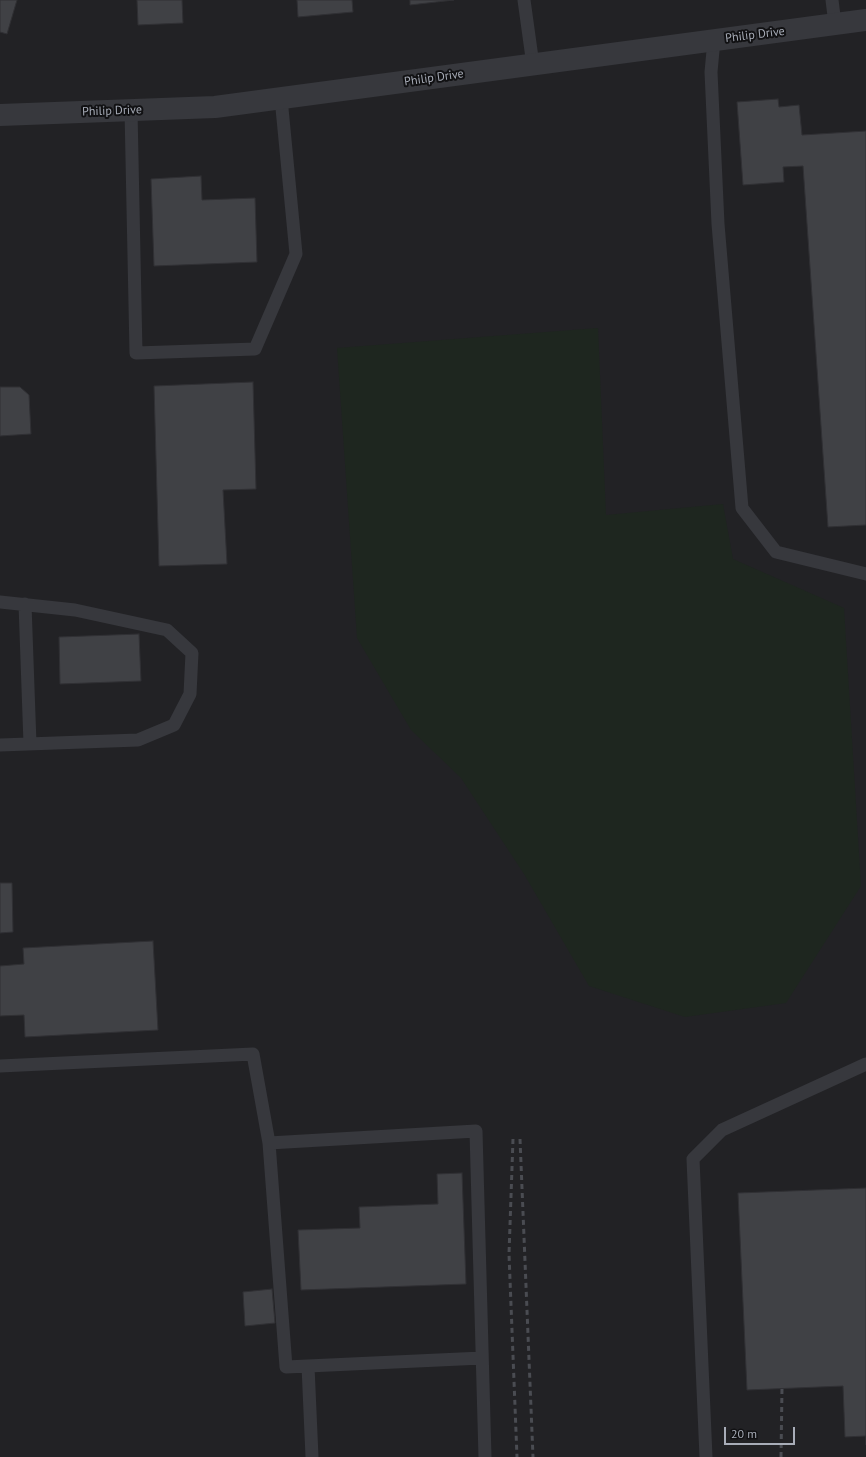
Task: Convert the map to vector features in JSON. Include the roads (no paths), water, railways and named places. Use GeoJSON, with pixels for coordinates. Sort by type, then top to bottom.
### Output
{"type":"FeatureCollection","features":[{"type":"Feature","properties":{"kind":"street","name":"Philip Drive"},"geometry":{"type":"LineString","coordinates":[[0,115],[214,107],[866,20]]}},
{"type":"Feature","properties":{"kind":"lane"},"geometry":{"type":"LineString","coordinates":[[524,0],[533,65]]}},
{"type":"Feature","properties":{"kind":"lane"},"geometry":{"type":"LineString","coordinates":[[832,0],[835,24]]}},
{"type":"Feature","properties":{"kind":"lane"},"geometry":{"type":"LineString","coordinates":[[714,40],[711,72],[718,224],[742,508],[776,552],[866,574]]}},
{"type":"Feature","properties":{"kind":"lane"},"geometry":{"type":"LineString","coordinates":[[131,110],[136,353],[254,350],[296,254],[281,98]]}},
{"type":"Feature","properties":{"kind":"lane"},"geometry":{"type":"LineString","coordinates":[[0,602],[75,610],[167,630],[192,653],[190,694],[174,725],[138,740],[0,745]]}},
{"type":"Feature","properties":{"kind":"lane"},"geometry":{"type":"LineString","coordinates":[[25,604],[30,744]]}},
{"type":"Feature","properties":{"kind":"lane"},"geometry":{"type":"LineString","coordinates":[[0,1066],[253,1054],[269,1143],[286,1367],[482,1358]]}},
{"type":"Feature","properties":{"kind":"lane"},"geometry":{"type":"LineString","coordinates":[[706,1457],[694,1159],[722,1130],[866,1064]]}},
{"type":"Feature","properties":{"kind":"lane"},"geometry":{"type":"LineString","coordinates":[[269,1143],[476,1131],[485,1457]]}},
{"type":"Feature","properties":{"kind":"lane"},"geometry":{"type":"LineString","coordinates":[[308,1366],[312,1457]]}},
{"type":"Feature","properties":{"kind":"railway"},"geometry":{"type":"LineString","coordinates":[[513,1139],[509,1254],[517,1457]]}},
{"type":"Feature","properties":{"kind":"railway"},"geometry":{"type":"LineString","coordinates":[[520,1139],[533,1457]]}},
{"type":"Feature","properties":{"kind":"railway"},"geometry":{"type":"LineString","coordinates":[[781,1457],[782,1388]]}}]}
